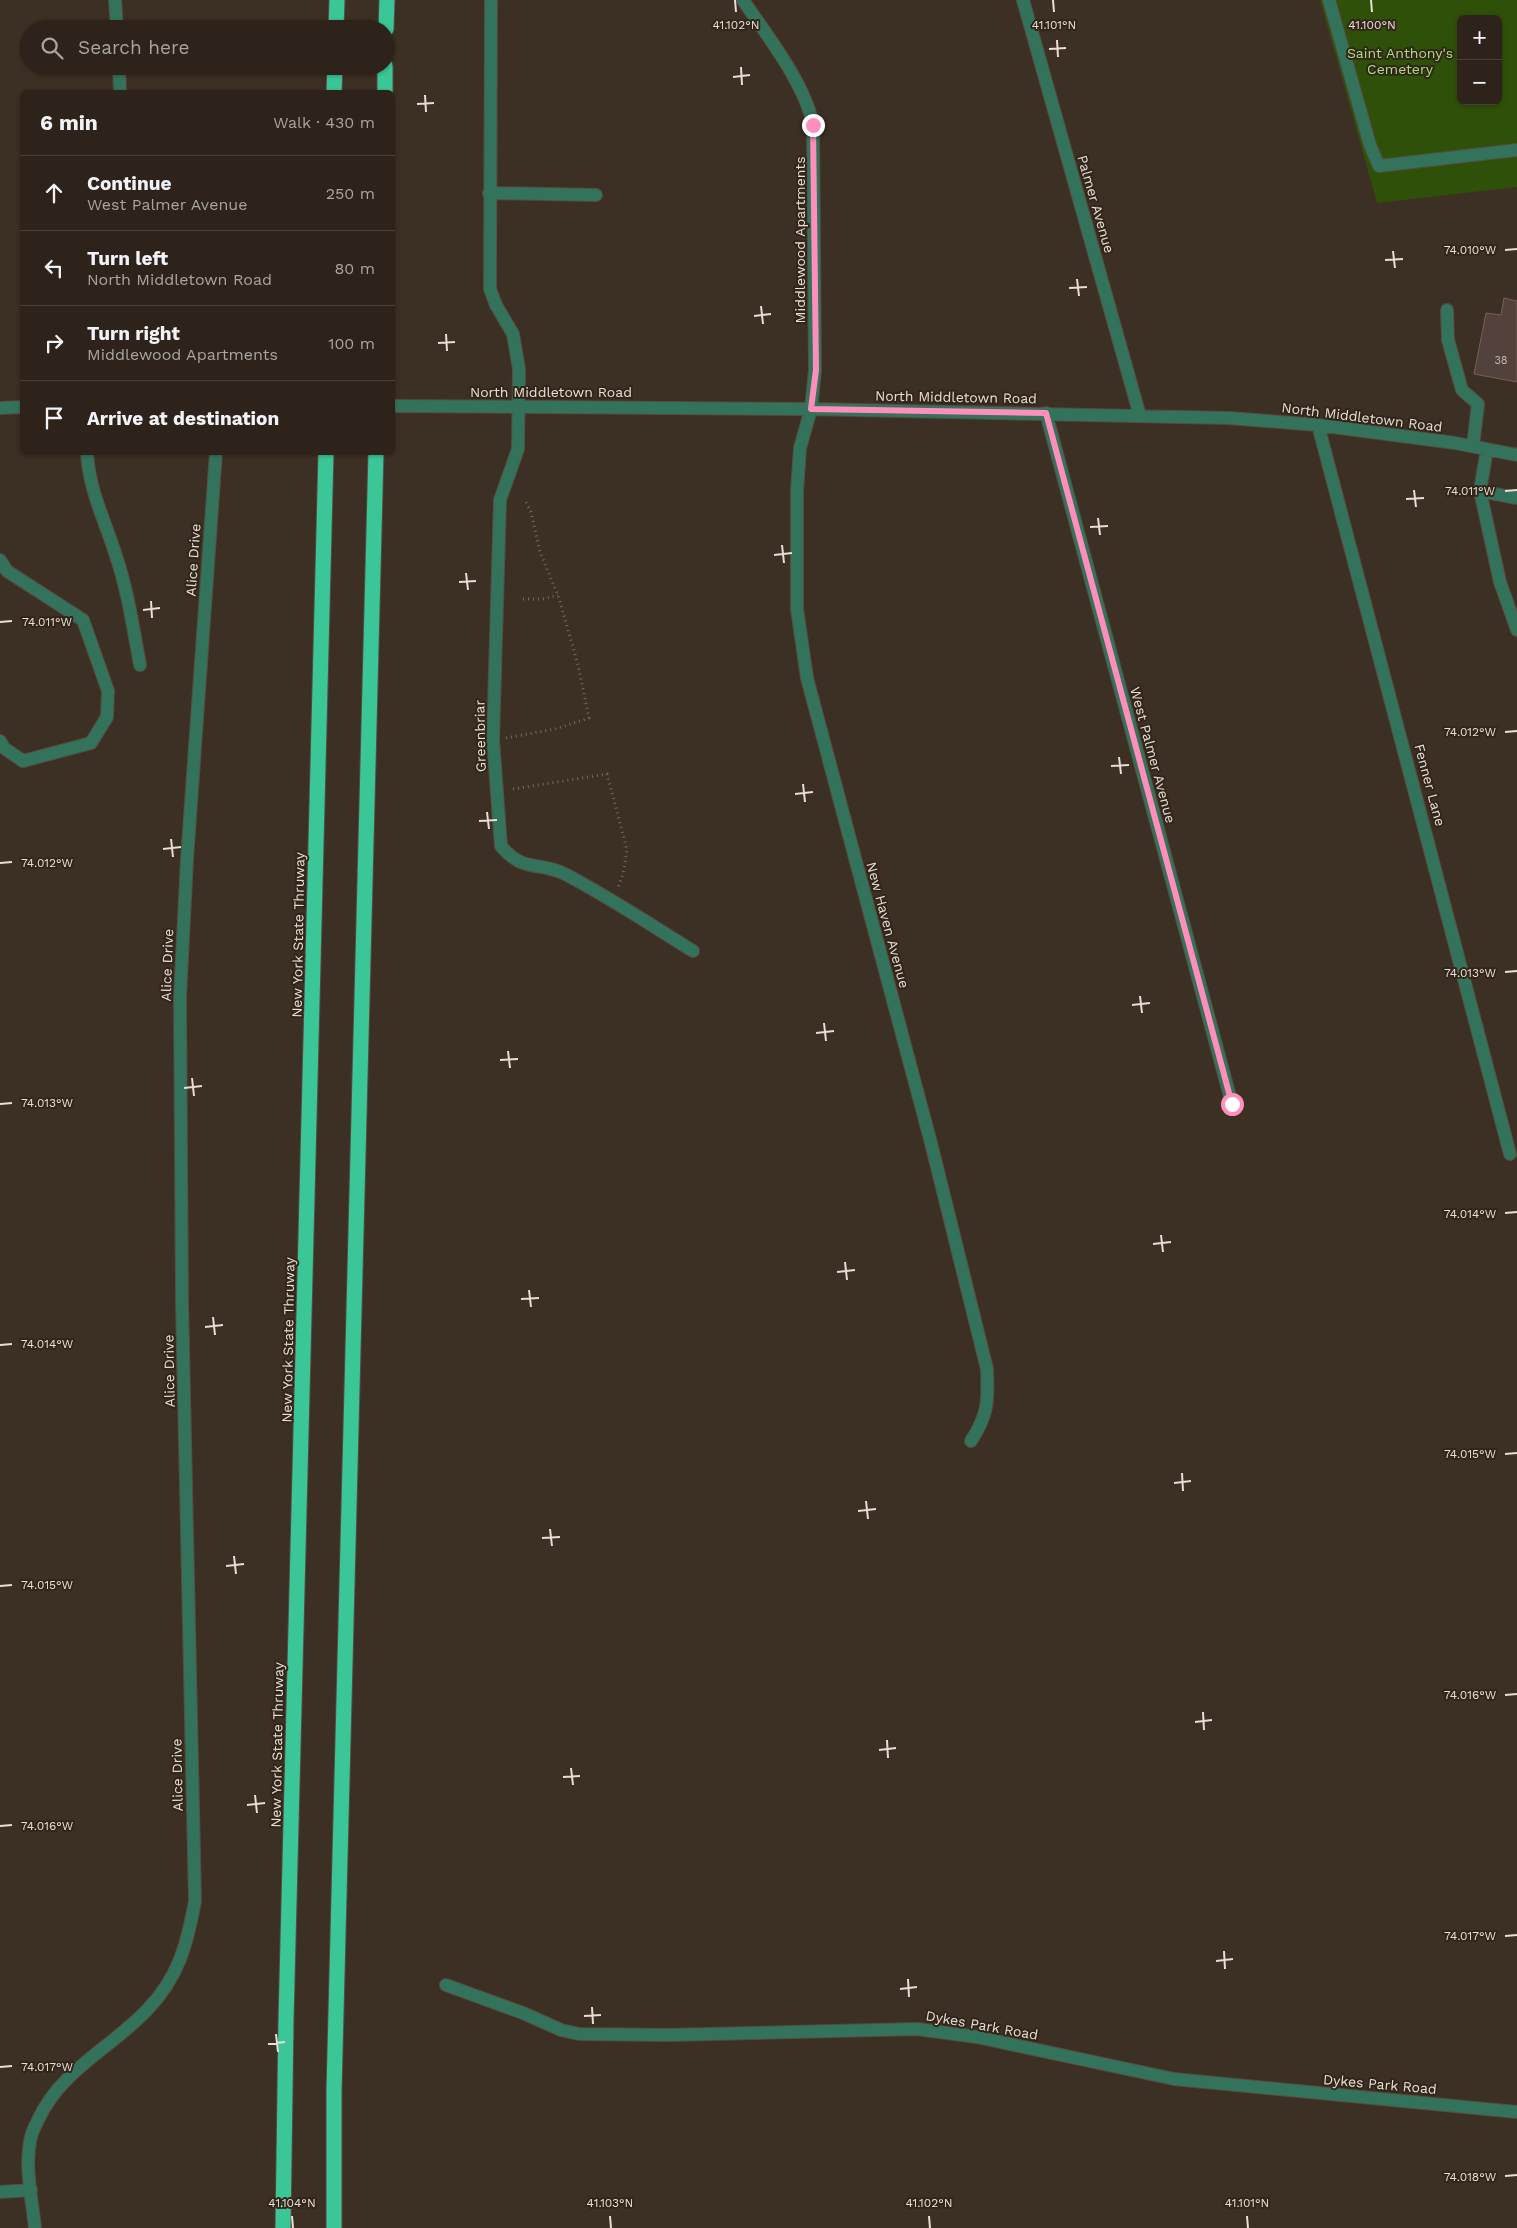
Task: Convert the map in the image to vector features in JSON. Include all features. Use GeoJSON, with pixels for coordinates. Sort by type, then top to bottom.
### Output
{"type":"FeatureCollection","features":[{"type":"Feature","properties":{"kind":"highway"},"geometry":{"type":"LineString","coordinates":[[336,20],[337,0]]}},
{"type":"Feature","properties":{"kind":"highway"},"geometry":{"type":"LineString","coordinates":[[386,20],[387,0]]}},
{"type":"Feature","properties":{"kind":"highway"},"geometry":{"type":"LineString","coordinates":[[334,90],[335,75]]}},
{"type":"Feature","properties":{"kind":"highway"},"geometry":{"type":"LineString","coordinates":[[384,90],[385,75]]}},
{"type":"Feature","properties":{"kind":"highway","name":"New York State Thruway"},"geometry":{"type":"LineString","coordinates":[[284,2228],[286,2050],[326,460]]}},
{"type":"Feature","properties":{"kind":"highway"},"geometry":{"type":"LineString","coordinates":[[334,2228],[334,2091],[376,460]]}},
{"type":"Feature","properties":{"kind":"street"},"geometry":{"type":"LineString","coordinates":[[115,0],[116,20]]}},
{"type":"Feature","properties":{"kind":"street"},"geometry":{"type":"LineString","coordinates":[[491,0],[490,289],[496,305],[513,334],[517,350],[518,406]]}},
{"type":"Feature","properties":{"kind":"street","name":"Middlewood Apartments"},"geometry":{"type":"LineString","coordinates":[[743,0],[799,86],[811,111],[813,125],[816,370],[811,409]]}},
{"type":"Feature","properties":{"kind":"street","name":"Palmer Avenue"},"geometry":{"type":"LineString","coordinates":[[1023,0],[1140,416]]}},
{"type":"Feature","properties":{"kind":"street"},"geometry":{"type":"LineString","coordinates":[[1329,0],[1370,145],[1379,166],[1517,150]]}},
{"type":"Feature","properties":{"kind":"street"},"geometry":{"type":"LineString","coordinates":[[119,75],[120,90]]}},
{"type":"Feature","properties":{"kind":"street"},"geometry":{"type":"LineString","coordinates":[[489,193],[596,195]]}},
{"type":"Feature","properties":{"kind":"street"},"geometry":{"type":"LineString","coordinates":[[1447,310],[1448,340],[1462,390],[1478,404],[1473,446]]}},
{"type":"Feature","properties":{"kind":"street","name":"North Middletown Road"},"geometry":{"type":"LineString","coordinates":[[395,406],[811,409],[1229,418],[1318,425],[1473,446],[1517,455]]}},
{"type":"Feature","properties":{"kind":"street","name":"Greenbriar"},"geometry":{"type":"LineString","coordinates":[[518,406],[518,449],[500,500],[494,740],[501,846],[510,857],[523,864],[563,873],[693,951]]}},
{"type":"Feature","properties":{"kind":"street"},"geometry":{"type":"LineString","coordinates":[[0,408],[20,407]]}},
{"type":"Feature","properties":{"kind":"street","name":"New Haven Avenue"},"geometry":{"type":"LineString","coordinates":[[811,409],[800,448],[797,491],[797,609],[807,678],[928,1133],[987,1369],[988,1402],[982,1424],[971,1441]]}},
{"type":"Feature","properties":{"kind":"street","name":"West Palmer Avenue"},"geometry":{"type":"LineString","coordinates":[[1046,413],[1232,1104]]}},
{"type":"Feature","properties":{"kind":"street","name":"Fenner Lane"},"geometry":{"type":"LineString","coordinates":[[1318,425],[1510,1154]]}},
{"type":"Feature","properties":{"kind":"street"},"geometry":{"type":"LineString","coordinates":[[1487,449],[1480,491],[1500,582],[1517,630]]}},
{"type":"Feature","properties":{"kind":"street"},"geometry":{"type":"LineString","coordinates":[[87,455],[96,504],[116,554],[126,591],[140,665]]}},
{"type":"Feature","properties":{"kind":"street","name":"Alice Drive"},"geometry":{"type":"LineString","coordinates":[[35,2228],[29,2163],[30,2136],[44,2106],[74,2070],[147,2010],[171,1979],[187,1945],[195,1901],[182,1302],[180,997],[186,859],[216,455]]}},
{"type":"Feature","properties":{"kind":"street"},"geometry":{"type":"LineString","coordinates":[[1480,491],[1517,498]]}},
{"type":"Feature","properties":{"kind":"street"},"geometry":{"type":"LineString","coordinates":[[0,560],[7,571],[84,620],[108,692],[107,717],[91,743],[23,761],[4,748],[0,741]]}},
{"type":"Feature","properties":{"kind":"street","name":"Dykes Park Road"},"geometry":{"type":"LineString","coordinates":[[446,1985],[523,2013],[561,2030],[579,2034],[917,2029],[977,2037],[1174,2079],[1517,2112]]}},
{"type":"Feature","properties":{"kind":"street"},"geometry":{"type":"LineString","coordinates":[[0,2192],[31,2190]]}},
{"type":"Feature","properties":{"kind":"path"},"geometry":{"type":"LineString","coordinates":[[494,740],[555,729],[589,718],[578,665],[558,595],[540,552],[531,512],[525,500]]}},
{"type":"Feature","properties":{"kind":"path"},"geometry":{"type":"LineString","coordinates":[[524,599],[543,599],[558,595]]}},
{"type":"Feature","properties":{"kind":"path"},"geometry":{"type":"LineString","coordinates":[[497,790],[607,774],[627,850],[623,874],[613,903]]}},
{"type":"Feature","properties":{"kind":"green space","name":"Saint Anthony's Cemetery"},"geometry":{"type":"Polygon","coordinates":[[[1320,0],[1517,0],[1517,187],[1377,203],[1320,0]]]}},
{"type":"Feature","properties":{"kind":"building"},"geometry":{"type":"Polygon","coordinates":[[[1504,298],[1517,301],[1517,382],[1474,374],[1486,313],[1501,315],[1504,298]]]}},
{"type":"Feature","properties":{"kind":"route"},"geometry":{"type":"LineString","coordinates":[[813,125],[815,138],[816,370],[811,409],[1046,413],[1232,1104]]}}]}
